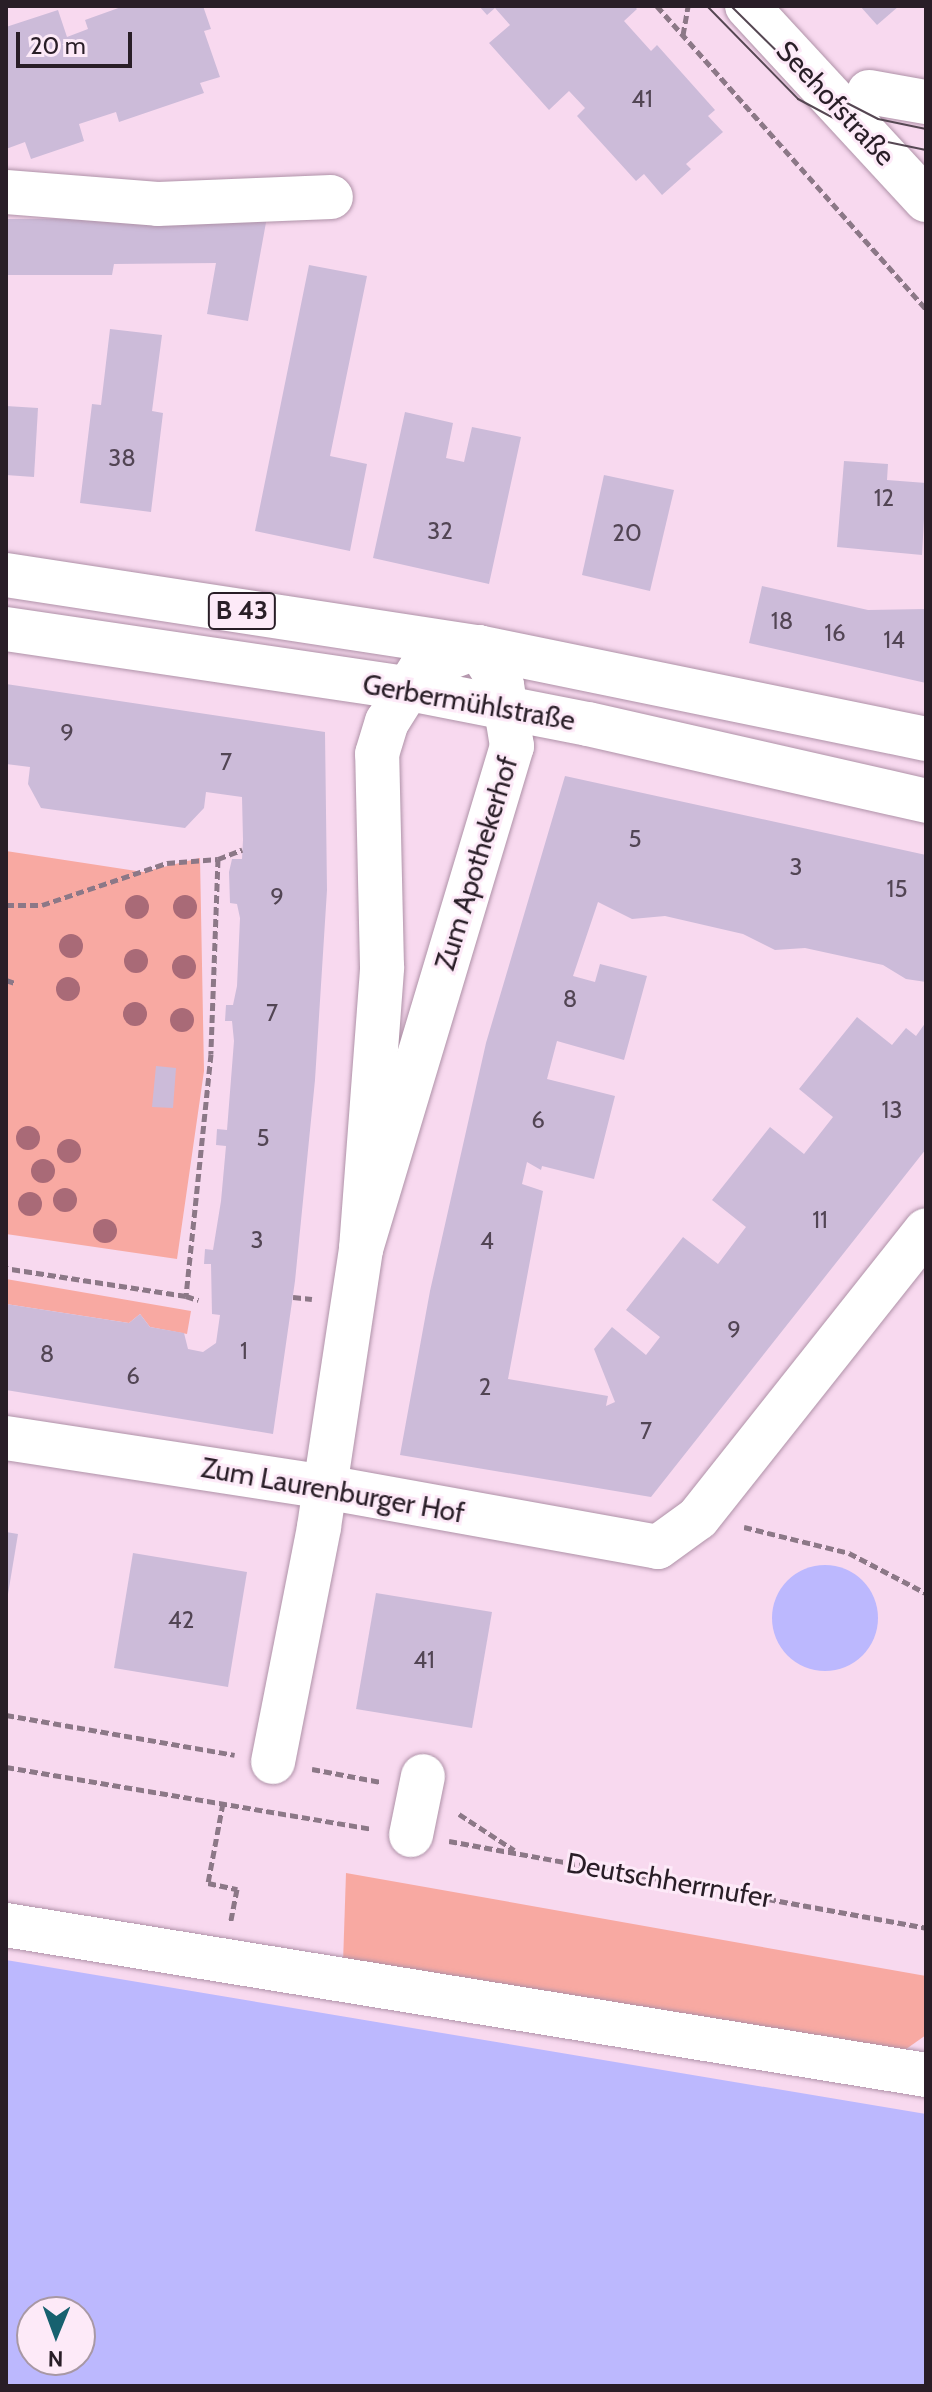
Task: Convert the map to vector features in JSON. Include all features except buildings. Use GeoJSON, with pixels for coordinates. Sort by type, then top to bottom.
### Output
{"type":"FeatureCollection","features":[{"type":"Feature","properties":{"kind":"street","name":"Seehofstraße"},"geometry":{"type":"LineString","coordinates":[[747,6],[926,200]]}},
{"type":"Feature","properties":{"kind":"street"},"geometry":{"type":"LineString","coordinates":[[869,92],[926,102]]}},
{"type":"Feature","properties":{"kind":"street"},"geometry":{"type":"LineString","coordinates":[[6,192],[158,204],[331,197]]}},
{"type":"Feature","properties":{"kind":"street","name":"Gerbermühlstraße"},"geometry":{"type":"LineString","coordinates":[[6,575],[478,647],[926,739]]}},
{"type":"Feature","properties":{"kind":"street","name":"Gerbermühlstraße"},"geometry":{"type":"LineString","coordinates":[[6,629],[404,688],[509,708],[926,801]]}},
{"type":"Feature","properties":{"kind":"street","name":"Zum Apothekerhof"},"geometry":{"type":"LineString","coordinates":[[273,1762],[325,1487],[361,1249],[382,967],[377,754],[404,688],[421,668],[478,647],[493,666],[509,708],[512,746],[361,1249]]}},
{"type":"Feature","properties":{"kind":"street","name":"Zum Laurenburger Hof"},"geometry":{"type":"LineString","coordinates":[[6,1438],[325,1487],[658,1547],[698,1518],[926,1230]]}},
{"type":"Feature","properties":{"kind":"street"},"geometry":{"type":"LineString","coordinates":[[411,1835],[423,1776]]}},
{"type":"Feature","properties":{"kind":"street"},"geometry":{"type":"LineString","coordinates":[[6,1925],[926,2075]]}},
{"type":"Feature","properties":{"kind":"path"},"geometry":{"type":"LineString","coordinates":[[657,6],[926,309]]}},
{"type":"Feature","properties":{"kind":"path"},"geometry":{"type":"LineString","coordinates":[[683,35],[688,6]]}},
{"type":"Feature","properties":{"kind":"path"},"geometry":{"type":"LineString","coordinates":[[6,905],[42,905],[167,863],[218,859],[242,850]]}},
{"type":"Feature","properties":{"kind":"path"},"geometry":{"type":"LineString","coordinates":[[186,1296],[211,1054],[218,859]]}},
{"type":"Feature","properties":{"kind":"path"},"geometry":{"type":"LineString","coordinates":[[6,980],[15,983]]}},
{"type":"Feature","properties":{"kind":"path"},"geometry":{"type":"LineString","coordinates":[[6,1268],[198,1300]]}},
{"type":"Feature","properties":{"kind":"path"},"geometry":{"type":"LineString","coordinates":[[293,1297],[312,1299]]}},
{"type":"Feature","properties":{"kind":"path"},"geometry":{"type":"LineString","coordinates":[[735,1525],[849,1553],[926,1593]]}},
{"type":"Feature","properties":{"kind":"path","name":"Deutschherrnufer"},"geometry":{"type":"LineString","coordinates":[[6,1767],[411,1835],[926,1928]]}},
{"type":"Feature","properties":{"kind":"path"},"geometry":{"type":"LineString","coordinates":[[223,1803],[208,1883],[237,1889]]}},
{"type":"Feature","properties":{"kind":"shaded area"},"geometry":{"type":"Polygon","coordinates":[[[6,851],[143,872],[200,858],[204,1071],[177,1259],[6,1234],[6,851]]]}},
{"type":"Feature","properties":{"kind":"shaded area"},"geometry":{"type":"Polygon","coordinates":[[[6,1279],[191,1311],[187,1334],[150,1327],[140,1314],[129,1323],[6,1304],[6,1279]]]}},
{"type":"Feature","properties":{"kind":"shaded area"},"geometry":{"type":"Polygon","coordinates":[[[825,1565],[845,1569],[863,1580],[874,1598],[878,1618],[874,1638],[863,1656],[845,1667],[825,1671],[805,1667],[787,1656],[776,1638],[772,1618],[776,1598],[787,1580],[805,1569],[825,1565]]]}},
{"type":"Feature","properties":{"kind":"shaded area"},"geometry":{"type":"Polygon","coordinates":[[[346,1873],[926,1976],[926,2035],[892,2059],[343,1963],[346,1873]]]}},
{"type":"Feature","properties":{"kind":"shaded area"},"geometry":{"type":"Polygon","coordinates":[[[6,1960],[926,2114],[926,2386],[6,2386],[6,1960]]]}},
{"type":"Feature","properties":{"kind":"tram line"},"geometry":{"type":"LineString","coordinates":[[707,6],[798,99],[873,139],[926,150]]}},
{"type":"Feature","properties":{"kind":"tram line"},"geometry":{"type":"LineString","coordinates":[[731,6],[810,84],[878,119],[926,129]]}}]}
